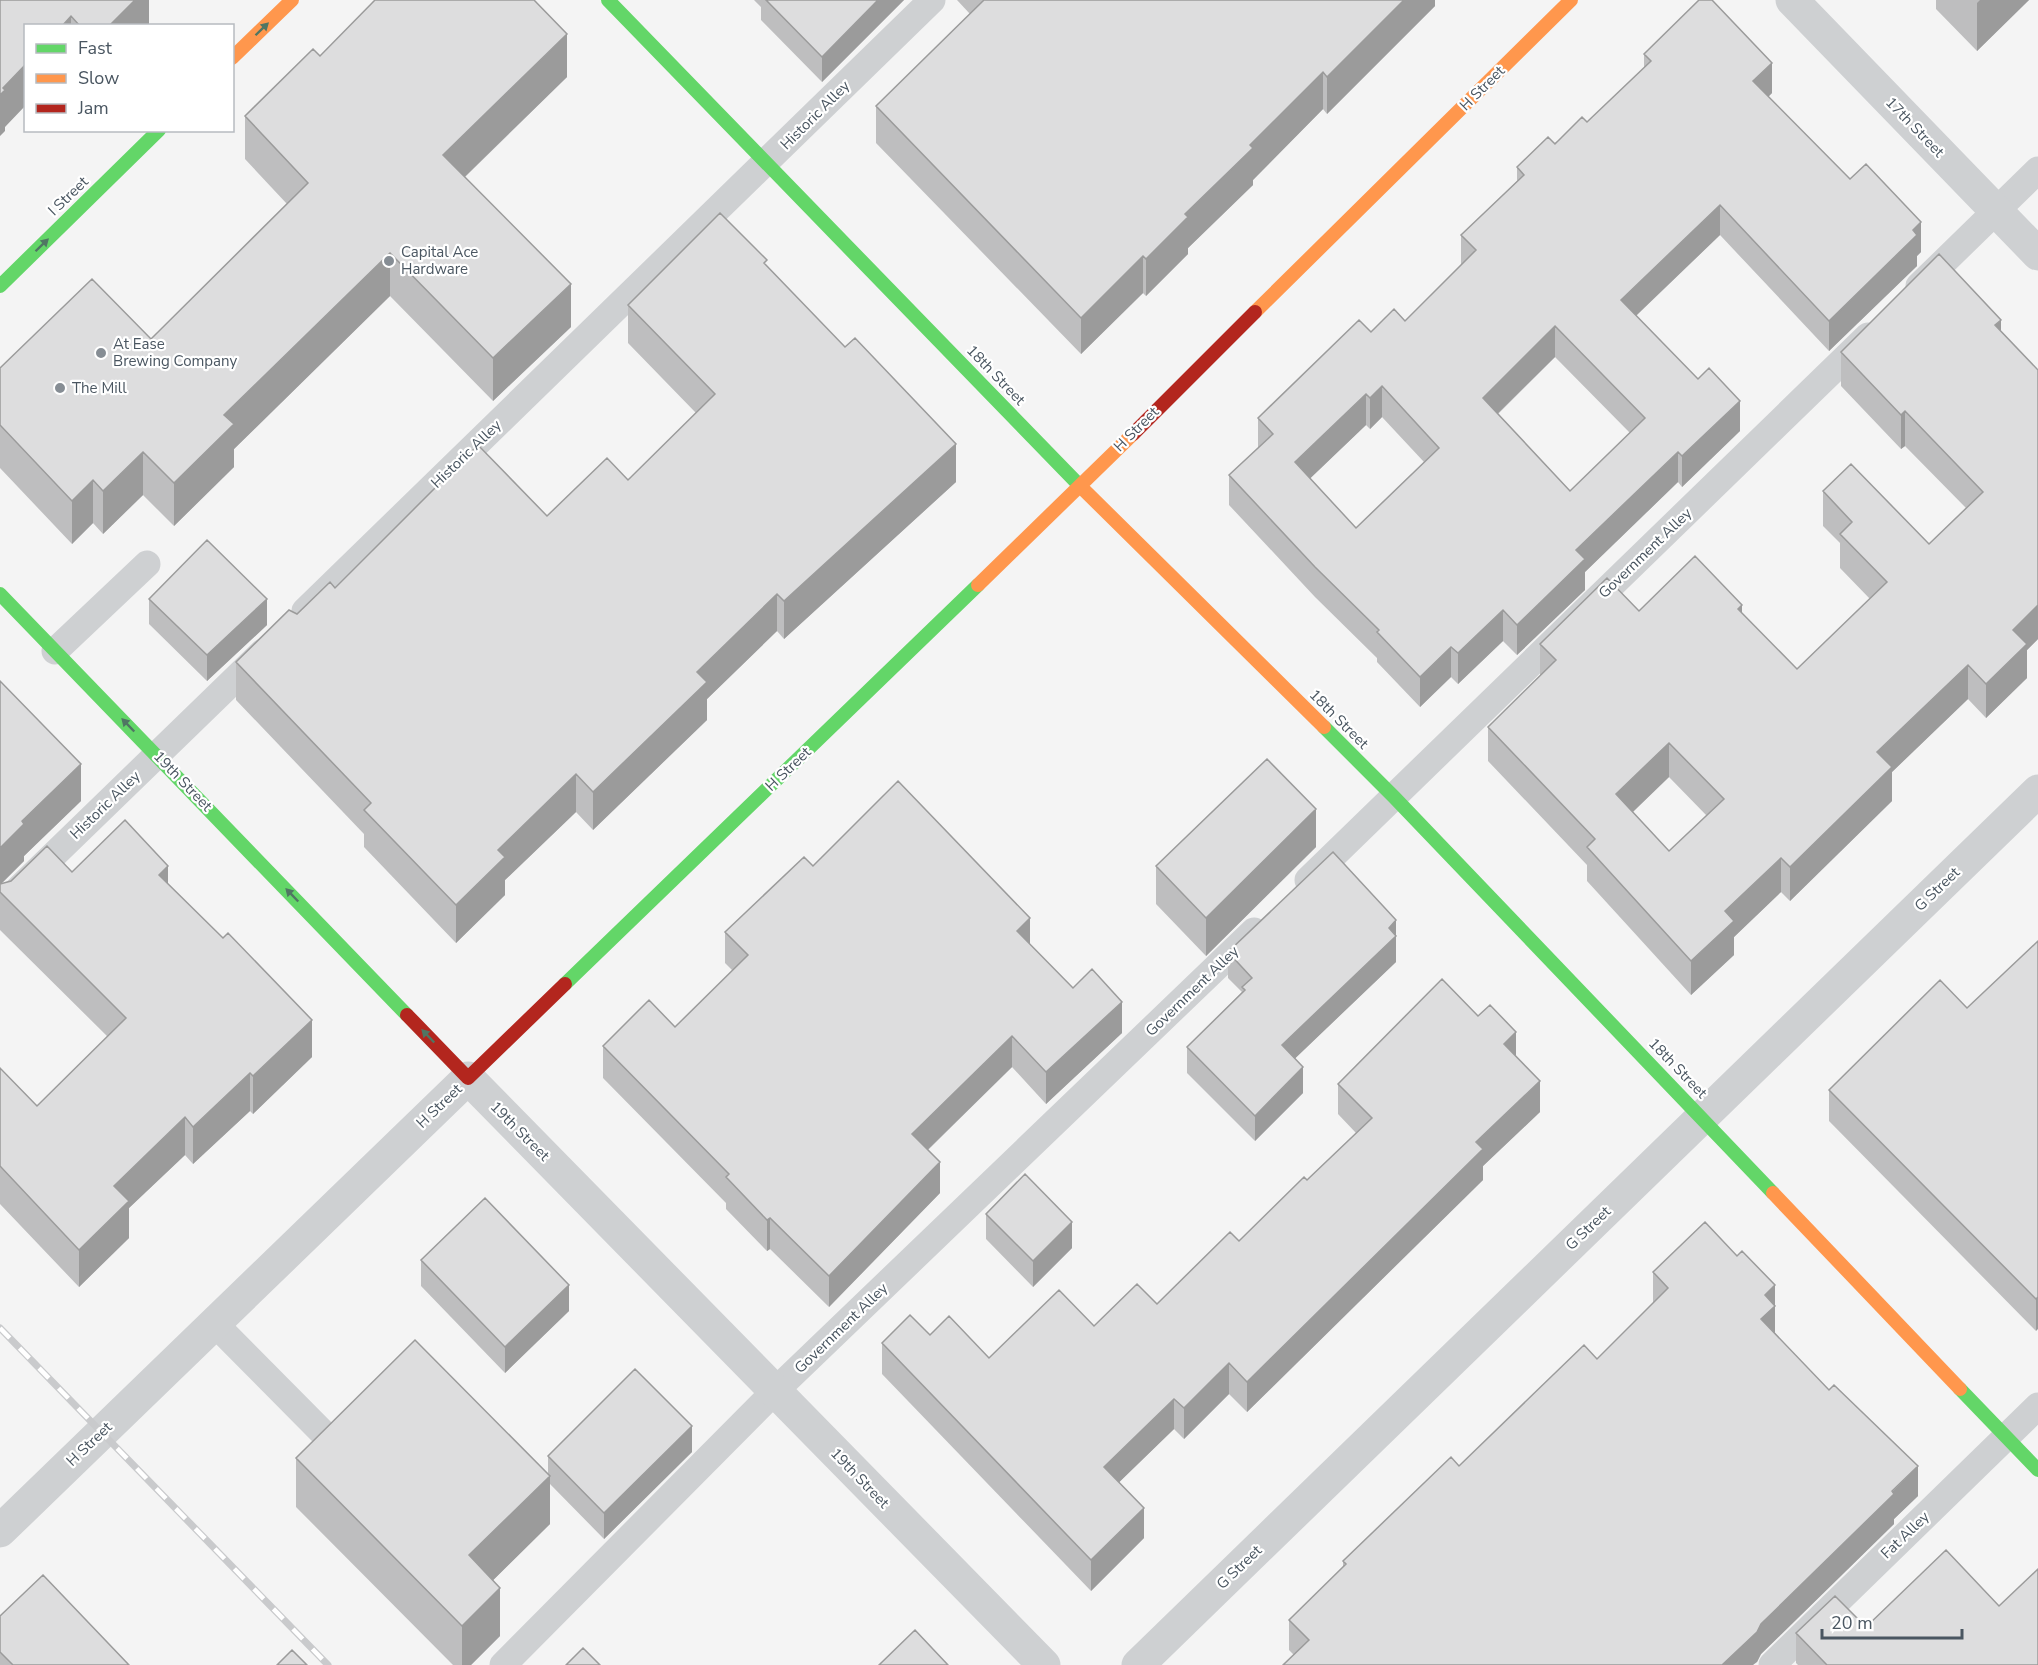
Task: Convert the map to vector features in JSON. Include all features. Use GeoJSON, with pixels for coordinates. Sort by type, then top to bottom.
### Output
{"type":"FeatureCollection","features":[{"type":"Feature","properties":{"kind":"street"},"geometry":{"type":"LineString","coordinates":[[234,56],[292,0]]}},
{"type":"Feature","properties":{"kind":"street","name":"18th Street"},"geometry":{"type":"LineString","coordinates":[[608,0],[1080,486],[1394,797],[2038,1470]]}},
{"type":"Feature","properties":{"kind":"street","name":"H Street"},"geometry":{"type":"LineString","coordinates":[[0,1531],[1080,486],[1571,0]]}},
{"type":"Feature","properties":{"kind":"street","name":"17th Street"},"geometry":{"type":"LineString","coordinates":[[1792,0],[2038,254]]}},
{"type":"Feature","properties":{"kind":"street","name":"I Street"},"geometry":{"type":"LineString","coordinates":[[0,286],[157,132]]}},
{"type":"Feature","properties":{"kind":"street","name":"19th Street"},"geometry":{"type":"LineString","coordinates":[[0,594],[468,1078],[1044,1665]]}},
{"type":"Feature","properties":{"kind":"street","name":"G Street"},"geometry":{"type":"LineString","coordinates":[[1138,1665],[2038,791]]}},
{"type":"Feature","properties":{"kind":"lane","name":"Historic Alley"},"geometry":{"type":"LineString","coordinates":[[0,907],[932,0]]}},
{"type":"Feature","properties":{"kind":"lane","name":"Government Alley"},"geometry":{"type":"LineString","coordinates":[[503,1665],[775,1391],[1394,797],[2038,170]]}},
{"type":"Feature","properties":{"kind":"lane"},"geometry":{"type":"LineString","coordinates":[[55,651],[147,564]]}},
{"type":"Feature","properties":{"kind":"lane"},"geometry":{"type":"LineString","coordinates":[[214,1323],[322,1432]]}},
{"type":"Feature","properties":{"kind":"lane","name":"Fat Alley"},"geometry":{"type":"LineString","coordinates":[[1772,1665],[2038,1406]]}},
{"type":"Feature","properties":{"kind":"building"},"geometry":{"type":"Polygon","coordinates":[[[0,0],[135,0],[111,24],[78,24],[71,16],[64,24],[24,24],[24,66],[3,88],[5,90],[0,95],[0,0]]]}},
{"type":"Feature","properties":{"kind":"building"},"geometry":{"type":"Polygon","coordinates":[[[375,0],[534,0],[567,34],[443,155],[571,284],[493,358],[390,253],[224,415],[234,424],[174,483],[143,452],[103,491],[93,480],[72,501],[0,425],[0,368],[92,279],[151,339],[308,183],[245,116],[313,49],[320,56],[375,0]]]}},
{"type":"Feature","properties":{"kind":"building"},"geometry":{"type":"Polygon","coordinates":[[[766,0],[878,0],[822,57],[766,0]]]}},
{"type":"Feature","properties":{"kind":"building"},"geometry":{"type":"Polygon","coordinates":[[[984,0],[1404,0],[1327,77],[1323,72],[1250,145],[1253,148],[1185,214],[1188,217],[1146,259],[1143,256],[1081,318],[876,106],[984,0]]]}},
{"type":"Feature","properties":{"kind":"building"},"geometry":{"type":"Polygon","coordinates":[[[1699,0],[1712,0],[1772,63],[1753,81],[1850,179],[1866,164],[1921,222],[1913,230],[1917,235],[1829,321],[1720,205],[1621,300],[1698,379],[1709,368],[1740,401],[1682,456],[1678,452],[1576,550],[1585,559],[1517,625],[1503,610],[1458,653],[1451,647],[1420,677],[1377,632],[1379,630],[1315,567],[1229,475],[1273,434],[1258,418],[1359,320],[1371,332],[1394,309],[1405,321],[1476,250],[1461,235],[1524,175],[1517,167],[1548,137],[1555,144],[1582,117],[1587,122],[1651,61],[1644,54],[1699,0]],[[1555,326],[1483,398],[1570,491],[1645,418],[1555,326]],[[1382,386],[1370,398],[1366,394],[1295,462],[1356,528],[1439,448],[1382,386]]]}},
{"type":"Feature","properties":{"kind":"building"},"geometry":{"type":"Polygon","coordinates":[[[720,213],[767,260],[764,263],[845,347],[855,338],[956,444],[784,601],[777,594],[697,672],[707,682],[593,792],[576,774],[498,850],[505,857],[456,905],[364,810],[371,803],[236,662],[289,610],[297,614],[330,582],[335,588],[478,445],[547,516],[607,458],[628,480],[715,394],[628,305],[720,213]]]}},
{"type":"Feature","properties":{"kind":"building"},"geometry":{"type":"Polygon","coordinates":[[[1939,254],[2001,320],[1995,325],[2038,370],[2038,605],[2013,630],[2027,644],[1986,684],[1968,665],[1877,752],[1892,767],[1790,867],[1781,858],[1725,911],[1734,921],[1691,961],[1587,847],[1595,839],[1488,727],[1556,660],[1540,644],[1607,578],[1639,611],[1695,556],[1742,605],[1738,609],[1797,669],[1887,582],[1840,534],[1852,522],[1823,491],[1851,464],[1929,544],[1983,492],[1905,411],[1901,415],[1841,352],[1939,254]],[[1669,743],[1616,794],[1669,851],[1724,799],[1669,743]]]}},
{"type":"Feature","properties":{"kind":"building"},"geometry":{"type":"Polygon","coordinates":[[[207,540],[267,599],[207,655],[149,599],[207,540]]]}},
{"type":"Feature","properties":{"kind":"building"},"geometry":{"type":"Polygon","coordinates":[[[0,681],[81,764],[22,821],[24,824],[0,848],[0,681]]]}},
{"type":"Feature","properties":{"kind":"building"},"geometry":{"type":"Polygon","coordinates":[[[1267,759],[1316,809],[1206,918],[1156,866],[1267,759]]]}},
{"type":"Feature","properties":{"kind":"building"},"geometry":{"type":"Polygon","coordinates":[[[898,781],[1030,918],[1017,931],[1073,988],[1092,969],[1122,1002],[1046,1072],[1012,1036],[912,1134],[940,1162],[829,1276],[770,1218],[767,1220],[726,1177],[729,1174],[603,1046],[649,1000],[675,1027],[748,955],[725,932],[804,857],[813,866],[898,781]]]}},
{"type":"Feature","properties":{"kind":"building"},"geometry":{"type":"Polygon","coordinates":[[[125,820],[168,866],[159,875],[223,938],[228,933],[312,1020],[253,1076],[250,1073],[193,1127],[185,1117],[114,1186],[129,1201],[79,1250],[0,1166],[0,1068],[37,1106],[126,1018],[0,892],[0,884],[11,881],[47,846],[72,872],[125,820]]]}},
{"type":"Feature","properties":{"kind":"building"},"geometry":{"type":"Polygon","coordinates":[[[1333,852],[1396,920],[1389,928],[1396,936],[1282,1045],[1303,1067],[1255,1116],[1187,1047],[1245,990],[1242,987],[1252,978],[1228,952],[1333,852]]]}},
{"type":"Feature","properties":{"kind":"building"},"geometry":{"type":"Polygon","coordinates":[[[2038,941],[2038,1297],[2036,1299],[1829,1090],[1940,980],[1967,1008],[2038,941]]]}},
{"type":"Feature","properties":{"kind":"building"},"geometry":{"type":"Polygon","coordinates":[[[1442,979],[1478,1016],[1490,1005],[1516,1032],[1504,1044],[1540,1081],[1476,1142],[1483,1149],[1247,1382],[1229,1363],[1184,1408],[1174,1399],[1104,1467],[1144,1508],[1091,1560],[882,1343],[910,1315],[930,1335],[949,1316],[989,1358],[1059,1290],[1094,1326],[1137,1284],[1157,1304],[1230,1232],[1239,1241],[1304,1177],[1307,1180],[1372,1118],[1338,1084],[1442,979]]]}},
{"type":"Feature","properties":{"kind":"building"},"geometry":{"type":"Polygon","coordinates":[[[1025,1174],[1072,1222],[1033,1261],[986,1214],[1025,1174]]]}},
{"type":"Feature","properties":{"kind":"building"},"geometry":{"type":"Polygon","coordinates":[[[485,1198],[569,1285],[505,1347],[421,1260],[485,1198]]]}},
{"type":"Feature","properties":{"kind":"building"},"geometry":{"type":"Polygon","coordinates":[[[1705,1222],[1737,1256],[1742,1251],[1775,1285],[1765,1295],[1775,1306],[1761,1319],[1829,1390],[1834,1385],[1918,1466],[1892,1491],[1894,1494],[1722,1665],[1283,1665],[1309,1640],[1289,1620],[1346,1564],[1343,1561],[1451,1457],[1459,1466],[1584,1345],[1597,1359],[1668,1288],[1653,1272],[1705,1222]]]}},
{"type":"Feature","properties":{"kind":"building"},"geometry":{"type":"Polygon","coordinates":[[[415,1340],[550,1476],[469,1555],[500,1588],[462,1626],[296,1458],[415,1340]]]}},
{"type":"Feature","properties":{"kind":"building"},"geometry":{"type":"Polygon","coordinates":[[[635,1369],[692,1426],[604,1513],[548,1456],[635,1369]]]}},
{"type":"Feature","properties":{"kind":"building"},"geometry":{"type":"Polygon","coordinates":[[[1946,1550],[1999,1606],[2038,1569],[2038,1665],[1827,1665],[1796,1633],[1835,1596],[1866,1627],[1946,1550]]]}},
{"type":"Feature","properties":{"kind":"building"},"geometry":{"type":"Polygon","coordinates":[[[43,1575],[129,1665],[13,1665],[0,1652],[0,1616],[43,1575]]]}},
{"type":"Feature","properties":{"kind":"building"},"geometry":{"type":"Polygon","coordinates":[[[915,1630],[948,1665],[879,1665],[915,1630]]]}},
{"type":"Feature","properties":{"kind":"building"},"geometry":{"type":"Polygon","coordinates":[[[583,1648],[600,1665],[566,1665],[583,1648]]]}},
{"type":"Feature","properties":{"kind":"building"},"geometry":{"type":"Polygon","coordinates":[[[292,1650],[307,1665],[277,1665],[292,1650]]]}},
{"type":"Feature","properties":{"kind":"railway"},"geometry":{"type":"LineString","coordinates":[[0,1328],[328,1665]]}},
{"type":"Feature","properties":{"kind":"traffic: fast"},"geometry":{"type":"LineString","coordinates":[[608,0],[1080,486]]}},
{"type":"Feature","properties":{"kind":"traffic: fast"},"geometry":{"type":"LineString","coordinates":[[0,286],[157,132]]}},
{"type":"Feature","properties":{"kind":"traffic: fast"},"geometry":{"type":"LineString","coordinates":[[565,984],[978,585]]}},
{"type":"Feature","properties":{"kind":"traffic: fast"},"geometry":{"type":"LineString","coordinates":[[0,594],[407,1015]]}},
{"type":"Feature","properties":{"kind":"traffic: fast"},"geometry":{"type":"LineString","coordinates":[[1324,727],[1394,797],[1773,1193]]}},
{"type":"Feature","properties":{"kind":"traffic: fast"},"geometry":{"type":"LineString","coordinates":[[1960,1389],[2038,1470]]}},
{"type":"Feature","properties":{"kind":"traffic: slow"},"geometry":{"type":"LineString","coordinates":[[234,56],[292,0]]}},
{"type":"Feature","properties":{"kind":"traffic: slow"},"geometry":{"type":"LineString","coordinates":[[1255,312],[1571,0]]}},
{"type":"Feature","properties":{"kind":"traffic: slow"},"geometry":{"type":"LineString","coordinates":[[978,585],[1133,434]]}},
{"type":"Feature","properties":{"kind":"traffic: slow"},"geometry":{"type":"LineString","coordinates":[[1080,486],[1324,727]]}},
{"type":"Feature","properties":{"kind":"traffic: slow"},"geometry":{"type":"LineString","coordinates":[[1773,1193],[1960,1389]]}},
{"type":"Feature","properties":{"kind":"traffic: jam"},"geometry":{"type":"LineString","coordinates":[[1133,434],[1255,312]]}},
{"type":"Feature","properties":{"kind":"traffic: jam"},"geometry":{"type":"LineString","coordinates":[[407,1015],[468,1078],[565,984]]}},
{"type":"Feature","properties":{"kind":"place","name":"Capital Ace Hardware"},"geometry":{"type":"Point","coordinates":[389,261]}},
{"type":"Feature","properties":{"kind":"place","name":"At Ease Brewing Company"},"geometry":{"type":"Point","coordinates":[101,353]}},
{"type":"Feature","properties":{"kind":"place","name":"The Mill"},"geometry":{"type":"Point","coordinates":[60,388]}}]}
